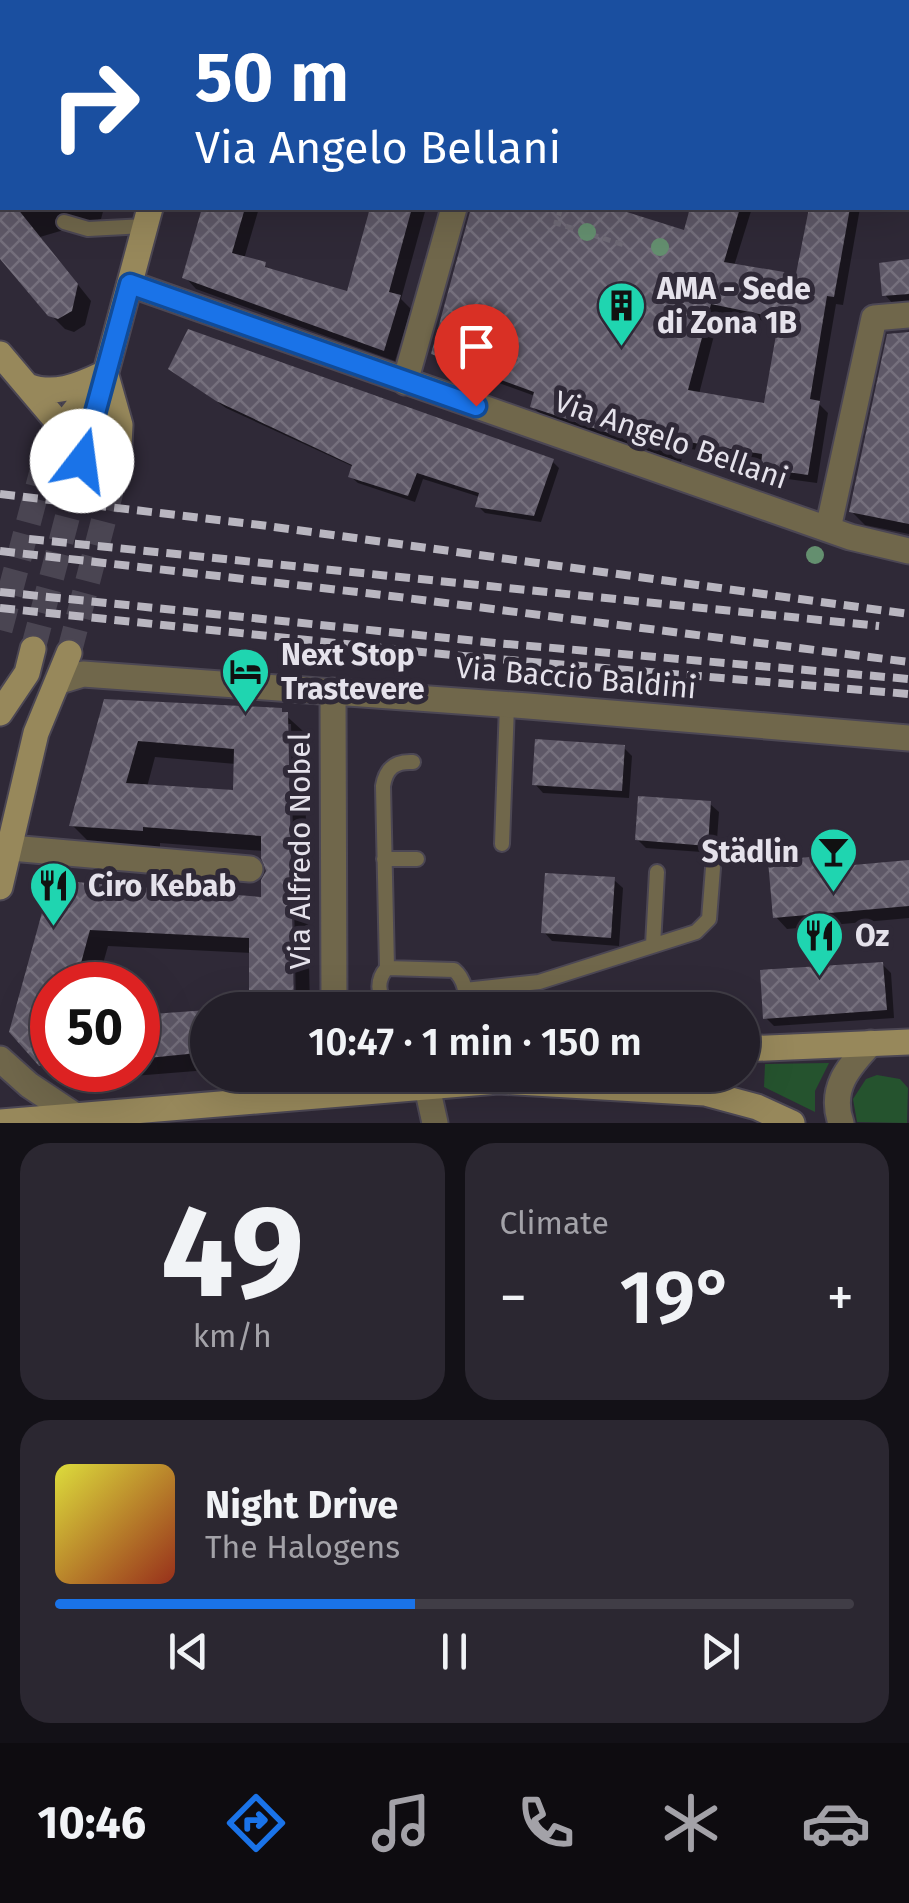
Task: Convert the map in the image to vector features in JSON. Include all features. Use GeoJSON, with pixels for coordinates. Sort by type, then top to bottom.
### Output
{"type":"FeatureCollection","features":[{"type":"Feature","properties":{"kind":"main road"},"geometry":{"type":"LineString","coordinates":[[0,354],[63,426],[82,461],[148,217]]}},
{"type":"Feature","properties":{"kind":"main road"},"geometry":{"type":"LineString","coordinates":[[28,386],[63,389],[105,372]]}},
{"type":"Feature","properties":{"kind":"main road"},"geometry":{"type":"LineString","coordinates":[[28,386],[46,456],[63,426],[105,372]]}},
{"type":"Feature","properties":{"kind":"main road"},"geometry":{"type":"LineString","coordinates":[[105,372],[120,426],[118,465]]}},
{"type":"Feature","properties":{"kind":"main road"},"geometry":{"type":"LineString","coordinates":[[0,888],[36,733],[69,654]]}},
{"type":"Feature","properties":{"kind":"main road"},"geometry":{"type":"LineString","coordinates":[[0,713],[30,661],[36,733]]}},
{"type":"Feature","properties":{"kind":"main road"},"geometry":{"type":"LineString","coordinates":[[760,1050],[896,1046]]}},
{"type":"Feature","properties":{"kind":"main road"},"geometry":{"type":"LineString","coordinates":[[0,1122],[229,1114],[310,1092]]}},
{"type":"Feature","properties":{"kind":"main road"},"geometry":{"type":"LineString","coordinates":[[691,1092],[758,1107],[792,1123]]}},
{"type":"Feature","properties":{"kind":"street"},"geometry":{"type":"LineString","coordinates":[[405,382],[453,210]]}},
{"type":"Feature","properties":{"kind":"street","name":"Via Angelo Bellani"},"geometry":{"type":"LineString","coordinates":[[130,284],[828,529],[909,550]]}},
{"type":"Feature","properties":{"kind":"street"},"geometry":{"type":"LineString","coordinates":[[828,529],[874,318],[909,315]]}},
{"type":"Feature","properties":{"kind":"street","name":"Via Baccio Baldini"},"geometry":{"type":"LineString","coordinates":[[60,681],[83,674],[909,738]]}},
{"type":"Feature","properties":{"kind":"street","name":"Via Alfredo Nobel"},"geometry":{"type":"LineString","coordinates":[[332,692],[334,992]]}},
{"type":"Feature","properties":{"kind":"street"},"geometry":{"type":"LineString","coordinates":[[11,848],[250,869]]}},
{"type":"Feature","properties":{"kind":"street"},"geometry":{"type":"LineString","coordinates":[[841,1123],[836,1106],[838,1088],[848,1068],[896,1046]]}},
{"type":"Feature","properties":{"kind":"street"},"geometry":{"type":"LineString","coordinates":[[0,1059],[77,1117]]}},
{"type":"Feature","properties":{"kind":"street"},"geometry":{"type":"LineString","coordinates":[[428,1092],[435,1123]]}},
{"type":"Feature","properties":{"kind":"lane"},"geometry":{"type":"LineString","coordinates":[[64,222],[88,230],[148,217]]}},
{"type":"Feature","properties":{"kind":"lane"},"geometry":{"type":"LineString","coordinates":[[502,844],[507,704]]}},
{"type":"Feature","properties":{"kind":"lane"},"geometry":{"type":"LineString","coordinates":[[381,992],[378,983],[387,968],[384,780],[396,763],[413,762]]}},
{"type":"Feature","properties":{"kind":"lane"},"geometry":{"type":"LineString","coordinates":[[384,858],[418,859]]}},
{"type":"Feature","properties":{"kind":"lane"},"geometry":{"type":"LineString","coordinates":[[387,968],[454,970],[465,990],[538,982],[704,926],[712,902],[712,868]]}},
{"type":"Feature","properties":{"kind":"lane"},"geometry":{"type":"LineString","coordinates":[[652,945],[657,872]]}},
{"type":"Feature","properties":{"kind":"path"},"geometry":{"type":"LineString","coordinates":[[559,210],[556,222],[624,245]]}},
{"type":"Feature","properties":{"kind":"green space"},"geometry":{"type":"Polygon","coordinates":[[[829,1063],[815,1091],[815,1112],[764,1087],[765,1064],[829,1063]]]}},
{"type":"Feature","properties":{"kind":"green space"},"geometry":{"type":"Polygon","coordinates":[[[877,1075],[900,1079],[908,1088],[907,1123],[857,1122],[853,1099],[866,1079],[877,1075]]]}},
{"type":"Feature","properties":{"kind":"building"},"geometry":{"type":"Polygon","coordinates":[[[0,210],[19,210],[78,284],[72,311],[58,319],[48,316],[0,259],[0,210]]]}},
{"type":"Feature","properties":{"kind":"building"},"geometry":{"type":"Polygon","coordinates":[[[201,210],[244,210],[232,253],[347,291],[369,210],[411,210],[389,292],[401,295],[384,351],[182,278],[201,210]]]}},
{"type":"Feature","properties":{"kind":"building"},"geometry":{"type":"Polygon","coordinates":[[[470,210],[620,210],[684,230],[689,210],[739,210],[724,262],[796,274],[809,210],[850,210],[834,297],[827,296],[810,399],[820,401],[808,475],[761,468],[762,454],[676,440],[672,454],[530,407],[534,392],[431,354],[470,210]],[[711,304],[688,390],[764,403],[779,318],[711,304]]]}},
{"type":"Feature","properties":{"kind":"building"},"geometry":{"type":"Polygon","coordinates":[[[909,259],[909,294],[882,296],[879,263],[909,259]]]}},
{"type":"Feature","properties":{"kind":"building"},"geometry":{"type":"Polygon","coordinates":[[[188,329],[554,459],[534,516],[475,507],[479,493],[417,473],[408,496],[348,477],[352,465],[216,401],[168,369],[188,329]]]}},
{"type":"Feature","properties":{"kind":"building"},"geometry":{"type":"Polygon","coordinates":[[[909,332],[909,524],[849,512],[887,334],[909,332]]]}},
{"type":"Feature","properties":{"kind":"building"},"geometry":{"type":"Polygon","coordinates":[[[104,699],[282,708],[282,712],[288,712],[294,992],[249,992],[249,938],[90,930],[81,962],[30,962],[30,1056],[9,1032],[51,880],[261,897],[261,880],[266,871],[261,858],[261,836],[143,827],[143,831],[69,826],[104,699]],[[138,741],[126,783],[233,790],[234,749],[138,741]]]}},
{"type":"Feature","properties":{"kind":"building"},"geometry":{"type":"Polygon","coordinates":[[[535,739],[625,745],[622,791],[532,785],[535,739]]]}},
{"type":"Feature","properties":{"kind":"building"},"geometry":{"type":"Polygon","coordinates":[[[638,796],[711,801],[708,846],[635,840],[638,796]]]}},
{"type":"Feature","properties":{"kind":"building"},"geometry":{"type":"Polygon","coordinates":[[[841,854],[842,866],[909,860],[909,906],[773,918],[768,861],[841,854]]]}},
{"type":"Feature","properties":{"kind":"building"},"geometry":{"type":"Polygon","coordinates":[[[545,873],[615,877],[611,938],[541,933],[545,873]]]}},
{"type":"Feature","properties":{"kind":"building"},"geometry":{"type":"Polygon","coordinates":[[[883,962],[887,1010],[763,1019],[760,970],[883,962]]]}},
{"type":"Feature","properties":{"kind":"building"},"geometry":{"type":"Polygon","coordinates":[[[190,1011],[190,1054],[160,1057],[160,1013],[190,1011]]]}},
{"type":"Feature","properties":{"kind":"tunnel"},"geometry":{"type":"LineString","coordinates":[[0,630],[46,456]]}},
{"type":"Feature","properties":{"kind":"tunnel"},"geometry":{"type":"LineString","coordinates":[[33,649],[82,461]]}},
{"type":"Feature","properties":{"kind":"tunnel"},"geometry":{"type":"LineString","coordinates":[[69,653],[118,465]]}},
{"type":"Feature","properties":{"kind":"railway"},"geometry":{"type":"LineString","coordinates":[[0,494],[260,525],[909,614]]}},
{"type":"Feature","properties":{"kind":"railway"},"geometry":{"type":"LineString","coordinates":[[29,539],[879,626]]}},
{"type":"Feature","properties":{"kind":"railway"},"geometry":{"type":"LineString","coordinates":[[0,551],[909,662]]}},
{"type":"Feature","properties":{"kind":"railway"},"geometry":{"type":"LineString","coordinates":[[0,592],[496,643],[909,679]]}},
{"type":"Feature","properties":{"kind":"railway"},"geometry":{"type":"LineString","coordinates":[[0,608],[451,655],[909,694]]}},
{"type":"Feature","properties":{"kind":"place","name":"AMA - Sede di Zona 1B"},"geometry":{"type":"Point","coordinates":[622,348]}},
{"type":"Feature","properties":{"kind":"place","name":"Next Stop Trastevere"},"geometry":{"type":"Point","coordinates":[246,714]}},
{"type":"Feature","properties":{"kind":"place","name":"Städlin"},"geometry":{"type":"Point","coordinates":[834,894]}},
{"type":"Feature","properties":{"kind":"place","name":"Ciro Kebab"},"geometry":{"type":"Point","coordinates":[53,928]}},
{"type":"Feature","properties":{"kind":"place","name":"Oz"},"geometry":{"type":"Point","coordinates":[820,978]}},
{"type":"Feature","properties":{"kind":"route"},"geometry":{"type":"LineString","coordinates":[[82,461],[130,284],[476,406]]}}]}
